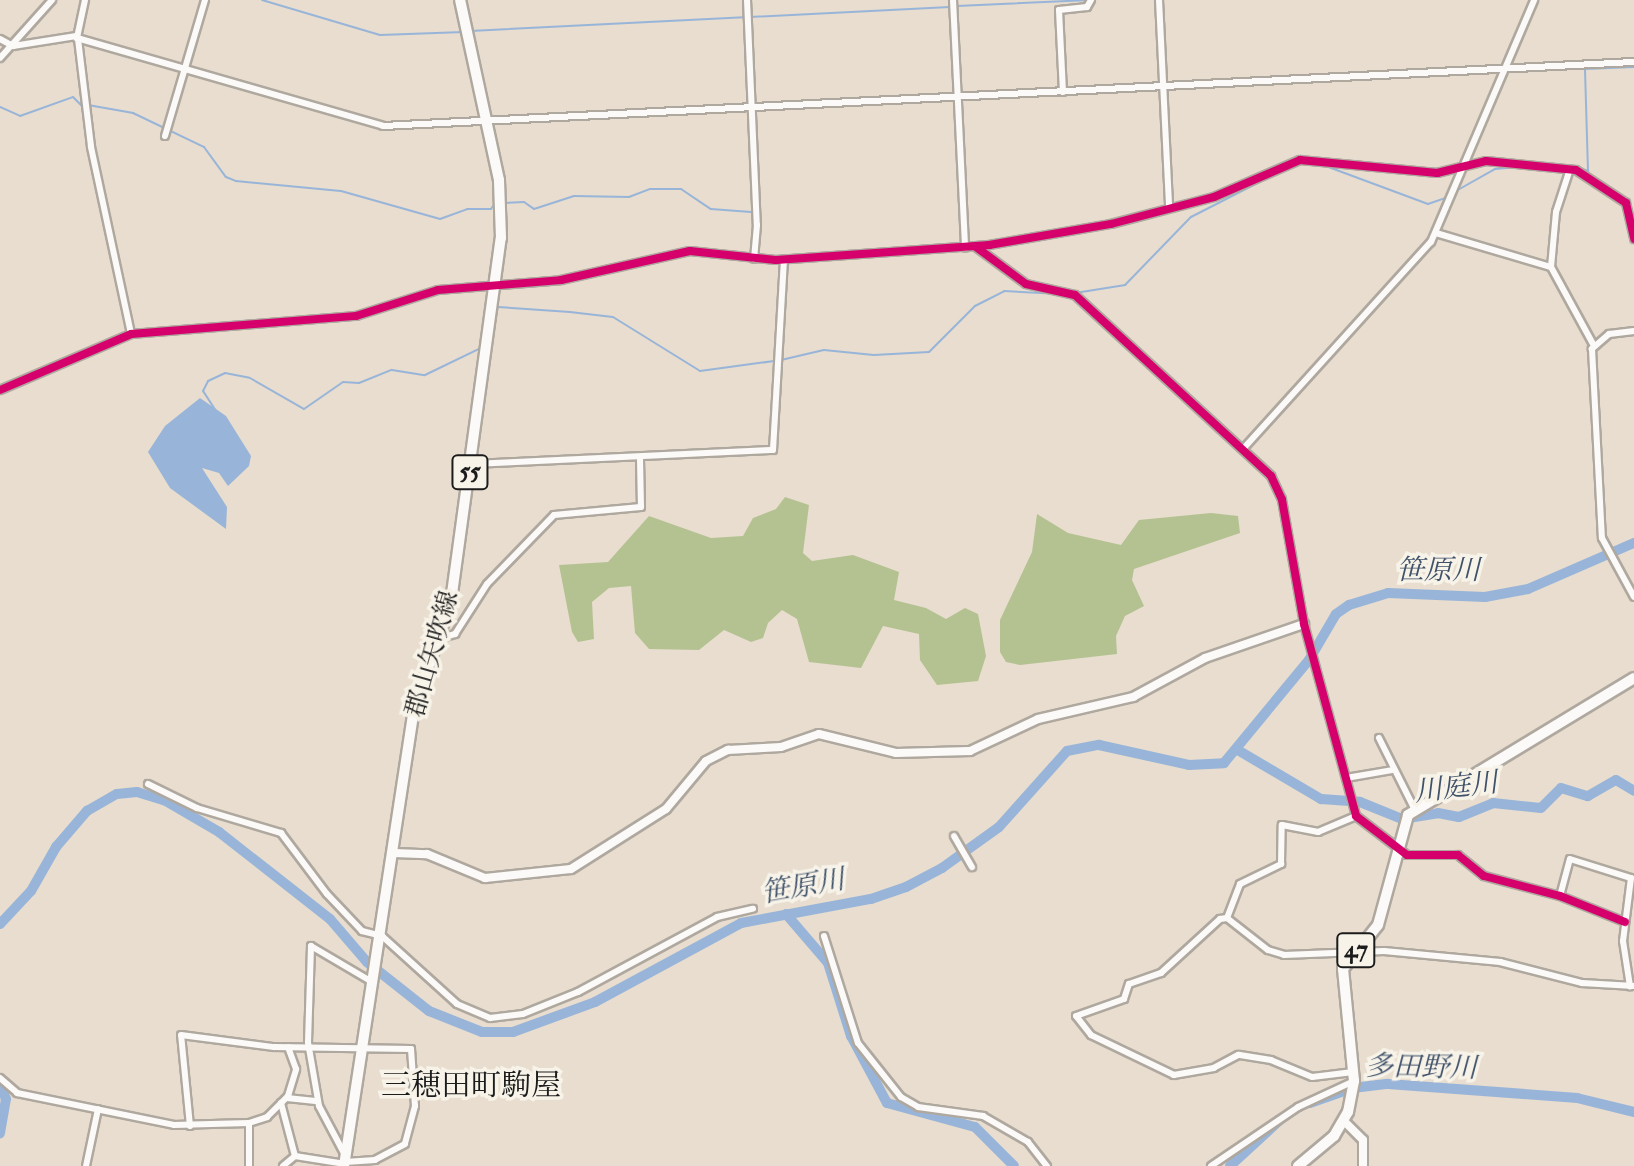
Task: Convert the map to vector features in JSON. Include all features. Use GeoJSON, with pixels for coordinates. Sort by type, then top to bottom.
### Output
{"type":"FeatureCollection","features":[{"type":"Feature","properties":{"kind":"main road","name":"郡山矢吹線"},"geometry":{"type":"LineString","coordinates":[[345,1162],[382,938],[414,708],[441,638],[471,464],[494,286],[501,199],[487,119],[460,0]]}},
{"type":"Feature","properties":{"kind":"main road","name":"47"},"geometry":{"type":"LineString","coordinates":[[1347,1117],[1353,1076],[1343,969],[1378,925],[1404,826],[1415,811],[1634,678]]}},
{"type":"Feature","properties":{"kind":"main road"},"geometry":{"type":"LineString","coordinates":[[1298,1166],[1347,1117]]}},
{"type":"Feature","properties":{"kind":"street"},"geometry":{"type":"LineString","coordinates":[[0,58],[52,0]]}},
{"type":"Feature","properties":{"kind":"street"},"geometry":{"type":"LineString","coordinates":[[85,0],[77,37],[91,147],[131,334]]}},
{"type":"Feature","properties":{"kind":"street"},"geometry":{"type":"LineString","coordinates":[[165,136],[205,0]]}},
{"type":"Feature","properties":{"kind":"street"},"geometry":{"type":"LineString","coordinates":[[747,0],[754,259]]}},
{"type":"Feature","properties":{"kind":"street"},"geometry":{"type":"LineString","coordinates":[[953,0],[965,248]]}},
{"type":"Feature","properties":{"kind":"street"},"geometry":{"type":"LineString","coordinates":[[1063,92],[1059,10],[1087,7],[1091,0]]}},
{"type":"Feature","properties":{"kind":"street"},"geometry":{"type":"LineString","coordinates":[[1159,0],[1169,208]]}},
{"type":"Feature","properties":{"kind":"street"},"geometry":{"type":"LineString","coordinates":[[1243,449],[1412,267],[1436,233],[1534,0]]}},
{"type":"Feature","properties":{"kind":"street"},"geometry":{"type":"LineString","coordinates":[[0,39],[13,46],[77,37],[372,125],[1634,62]]}},
{"type":"Feature","properties":{"kind":"street"},"geometry":{"type":"LineString","coordinates":[[0,390],[131,334],[356,316],[438,290],[590,275],[690,251],[754,259],[784,259],[976,247],[1111,224],[1226,193],[1300,160],[1436,173],[1463,170],[1486,161],[1570,169],[1589,175],[1626,203],[1634,239]]}},
{"type":"Feature","properties":{"kind":"street"},"geometry":{"type":"LineString","coordinates":[[1570,169],[1556,212],[1551,267],[1593,344],[1607,548],[1634,597]]}},
{"type":"Feature","properties":{"kind":"street"},"geometry":{"type":"LineString","coordinates":[[1436,233],[1551,267]]}},
{"type":"Feature","properties":{"kind":"street"},"geometry":{"type":"LineString","coordinates":[[976,247],[1036,290],[1075,295],[1271,476],[1282,500],[1304,624],[1355,813],[1411,857],[1458,855],[1484,876],[1560,896],[1625,922]]}},
{"type":"Feature","properties":{"kind":"street"},"geometry":{"type":"LineString","coordinates":[[471,464],[640,458],[774,448],[784,259]]}},
{"type":"Feature","properties":{"kind":"street"},"geometry":{"type":"LineString","coordinates":[[1593,344],[1612,332],[1634,331]]}},
{"type":"Feature","properties":{"kind":"street"},"geometry":{"type":"LineString","coordinates":[[441,638],[455,634],[487,584],[554,515],[641,507],[640,458]]}},
{"type":"Feature","properties":{"kind":"street"},"geometry":{"type":"LineString","coordinates":[[394,853],[427,854],[468,875],[490,879],[571,869],[666,809],[706,761],[728,750],[781,747],[819,734],[896,753],[970,751],[1038,719],[1133,697],[1205,658],[1304,624]]}},
{"type":"Feature","properties":{"kind":"street"},"geometry":{"type":"LineString","coordinates":[[1379,738],[1415,811]]}},
{"type":"Feature","properties":{"kind":"street"},"geometry":{"type":"LineString","coordinates":[[1346,778],[1393,770]]}},
{"type":"Feature","properties":{"kind":"street"},"geometry":{"type":"LineString","coordinates":[[148,784],[197,808],[281,833],[351,919],[368,934],[382,938],[457,1004],[494,1018],[523,1014],[578,992],[717,917],[753,909]]}},
{"type":"Feature","properties":{"kind":"street"},"geometry":{"type":"LineString","coordinates":[[1227,918],[1240,884],[1281,864],[1282,825],[1318,832],[1355,813]]}},
{"type":"Feature","properties":{"kind":"street"},"geometry":{"type":"LineString","coordinates":[[954,836],[972,867]]}},
{"type":"Feature","properties":{"kind":"street"},"geometry":{"type":"LineString","coordinates":[[1353,1076],[1312,1077],[1271,1060],[1238,1055],[1214,1068],[1174,1075],[1080,1026],[1079,1014],[1124,999],[1129,984],[1161,973],[1220,919],[1227,918],[1276,954],[1355,952],[1500,962],[1582,983],[1632,986],[1625,922],[1631,878],[1570,859],[1560,896]]}},
{"type":"Feature","properties":{"kind":"street"},"geometry":{"type":"LineString","coordinates":[[824,936],[858,1043],[901,1097],[918,1107],[983,1116],[1028,1142],[1047,1166]]}},
{"type":"Feature","properties":{"kind":"street"},"geometry":{"type":"LineString","coordinates":[[345,1162],[318,1101],[308,1045],[305,1009],[311,946],[375,982]]}},
{"type":"Feature","properties":{"kind":"street"},"geometry":{"type":"LineString","coordinates":[[190,1126],[181,1035],[288,1047],[411,1049],[415,1106],[402,1147],[368,1162],[295,1156],[283,1166]]}},
{"type":"Feature","properties":{"kind":"street"},"geometry":{"type":"LineString","coordinates":[[0,1078],[17,1093],[190,1126],[249,1123],[267,1117],[284,1101],[296,1069],[288,1047]]}},
{"type":"Feature","properties":{"kind":"street"},"geometry":{"type":"LineString","coordinates":[[1211,1166],[1285,1114],[1353,1076]]}},
{"type":"Feature","properties":{"kind":"street"},"geometry":{"type":"LineString","coordinates":[[284,1101],[318,1101]]}},
{"type":"Feature","properties":{"kind":"street"},"geometry":{"type":"LineString","coordinates":[[284,1101],[295,1156]]}},
{"type":"Feature","properties":{"kind":"street"},"geometry":{"type":"LineString","coordinates":[[86,1166],[98,1109]]}},
{"type":"Feature","properties":{"kind":"street"},"geometry":{"type":"LineString","coordinates":[[1347,1117],[1363,1140],[1363,1166]]}},
{"type":"Feature","properties":{"kind":"street"},"geometry":{"type":"LineString","coordinates":[[249,1123],[249,1166]]}},
{"type":"Feature","properties":{"kind":"green space"},"geometry":{"type":"Polygon","coordinates":[[[785,497],[809,505],[803,553],[812,561],[853,555],[899,572],[894,600],[926,608],[946,619],[965,608],[978,614],[986,656],[978,681],[937,685],[920,660],[919,634],[883,626],[861,668],[809,662],[797,619],[782,610],[768,623],[763,638],[751,642],[724,630],[699,650],[649,649],[635,633],[631,586],[609,588],[592,602],[594,639],[578,642],[572,632],[559,565],[608,562],[649,516],[711,538],[743,536],[753,518],[776,509],[785,497]]]}},
{"type":"Feature","properties":{"kind":"green space"},"geometry":{"type":"Polygon","coordinates":[[[1211,513],[1238,516],[1240,533],[1134,569],[1132,580],[1144,606],[1125,616],[1116,636],[1117,654],[1020,665],[1006,662],[1000,652],[1000,620],[1032,552],[1037,514],[1068,533],[1121,545],[1139,520],[1211,513]]]}},
{"type":"Feature","properties":{"kind":"water"},"geometry":{"type":"Polygon","coordinates":[[[200,398],[226,416],[251,456],[249,466],[228,486],[219,473],[202,468],[227,507],[226,529],[170,488],[148,452],[165,426],[200,398]]]}},
{"type":"Feature","properties":{"kind":"waterway"},"geometry":{"type":"LineString","coordinates":[[262,0],[380,35],[464,32]]}},
{"type":"Feature","properties":{"kind":"waterway"},"geometry":{"type":"LineString","coordinates":[[957,6],[1090,0]]}},
{"type":"Feature","properties":{"kind":"waterway"},"geometry":{"type":"LineString","coordinates":[[750,17],[950,7]]}},
{"type":"Feature","properties":{"kind":"waterway"},"geometry":{"type":"LineString","coordinates":[[470,31],[744,17]]}},
{"type":"Feature","properties":{"kind":"waterway"},"geometry":{"type":"LineString","coordinates":[[1576,167],[1588,171],[1585,69],[1634,67]]}},
{"type":"Feature","properties":{"kind":"waterway"},"geometry":{"type":"LineString","coordinates":[[0,107],[20,116],[73,97],[82,106]]}},
{"type":"Feature","properties":{"kind":"waterway"},"geometry":{"type":"LineString","coordinates":[[88,105],[133,113],[204,147],[226,177],[236,181],[341,191],[440,219],[467,209],[491,209],[495,203]]}},
{"type":"Feature","properties":{"kind":"waterway"},"geometry":{"type":"LineString","coordinates":[[1292,167],[1305,163]]}},
{"type":"Feature","properties":{"kind":"waterway"},"geometry":{"type":"LineString","coordinates":[[1323,165],[1428,204],[1448,197]]}},
{"type":"Feature","properties":{"kind":"waterway"},"geometry":{"type":"LineString","coordinates":[[1456,191],[1495,169],[1520,167]]}},
{"type":"Feature","properties":{"kind":"waterway"},"geometry":{"type":"LineString","coordinates":[[1075,293],[1125,285],[1191,217],[1275,174]]}},
{"type":"Feature","properties":{"kind":"waterway"},"geometry":{"type":"LineString","coordinates":[[505,203],[524,202],[534,209],[574,196],[629,197],[650,189],[681,189],[711,209],[751,212]]}},
{"type":"Feature","properties":{"kind":"waterway"},"geometry":{"type":"LineString","coordinates":[[781,360],[824,350],[874,355],[929,352],[975,306],[1004,291],[1061,294]]}},
{"type":"Feature","properties":{"kind":"waterway"},"geometry":{"type":"LineString","coordinates":[[492,337],[498,307],[570,312],[613,317],[700,371],[774,361]]}},
{"type":"Feature","properties":{"kind":"waterway"},"geometry":{"type":"LineString","coordinates":[[218,414],[203,391],[208,381],[225,373],[250,378],[304,409],[343,382],[359,383],[392,370],[425,375],[483,347]]}},
{"type":"Feature","properties":{"kind":"waterway","name":"笹原川"},"geometry":{"type":"LineString","coordinates":[[0,924],[31,891],[56,847],[87,811],[117,794],[137,792],[164,800],[219,832],[330,919],[367,962],[429,1011],[482,1032],[513,1032],[595,1002],[741,923],[871,899],[906,887],[942,868],[999,827],[1067,751],[1099,745],[1189,765],[1224,763],[1309,660],[1336,614],[1349,605],[1388,593],[1485,597],[1528,589],[1634,543]]}},
{"type":"Feature","properties":{"kind":"waterway","name":"川庭川"},"geometry":{"type":"LineString","coordinates":[[1236,749],[1321,799],[1360,802],[1402,819],[1438,813],[1459,817],[1493,803],[1541,808],[1561,788],[1588,796],[1616,780],[1634,791]]}},
{"type":"Feature","properties":{"kind":"waterway","name":"多田野川"},"geometry":{"type":"LineString","coordinates":[[786,914],[828,963],[851,1036],[887,1103],[975,1127],[1014,1166]]}},
{"type":"Feature","properties":{"kind":"waterway","name":"多田野川"},"geometry":{"type":"LineString","coordinates":[[1310,1103],[1353,1088],[1388,1084],[1577,1098],[1634,1112]]}},
{"type":"Feature","properties":{"kind":"waterway"},"geometry":{"type":"LineString","coordinates":[[0,1085],[6,1099],[0,1133]]}},
{"type":"Feature","properties":{"kind":"waterway","name":"多田野川"},"geometry":{"type":"LineString","coordinates":[[1230,1166],[1279,1121]]}},
{"type":"Feature","properties":{"kind":"cycle path"},"geometry":{"type":"LineString","coordinates":[[0,390],[131,334],[356,316],[438,290],[561,280],[690,251],[776,260],[989,245],[1111,224],[1214,197],[1300,160],[1437,173],[1486,161],[1576,170],[1626,203],[1634,239]]}},
{"type":"Feature","properties":{"kind":"cycle path"},"geometry":{"type":"LineString","coordinates":[[976,247],[1026,284],[1075,295],[1271,476],[1282,500],[1304,624],[1356,816],[1407,855],[1458,855],[1484,876],[1560,896],[1625,922]]}},
{"type":"Feature","properties":{"kind":"district","name":"三穂田町駒屋"},"geometry":{"type":"Point","coordinates":[471,1086]}}]}
